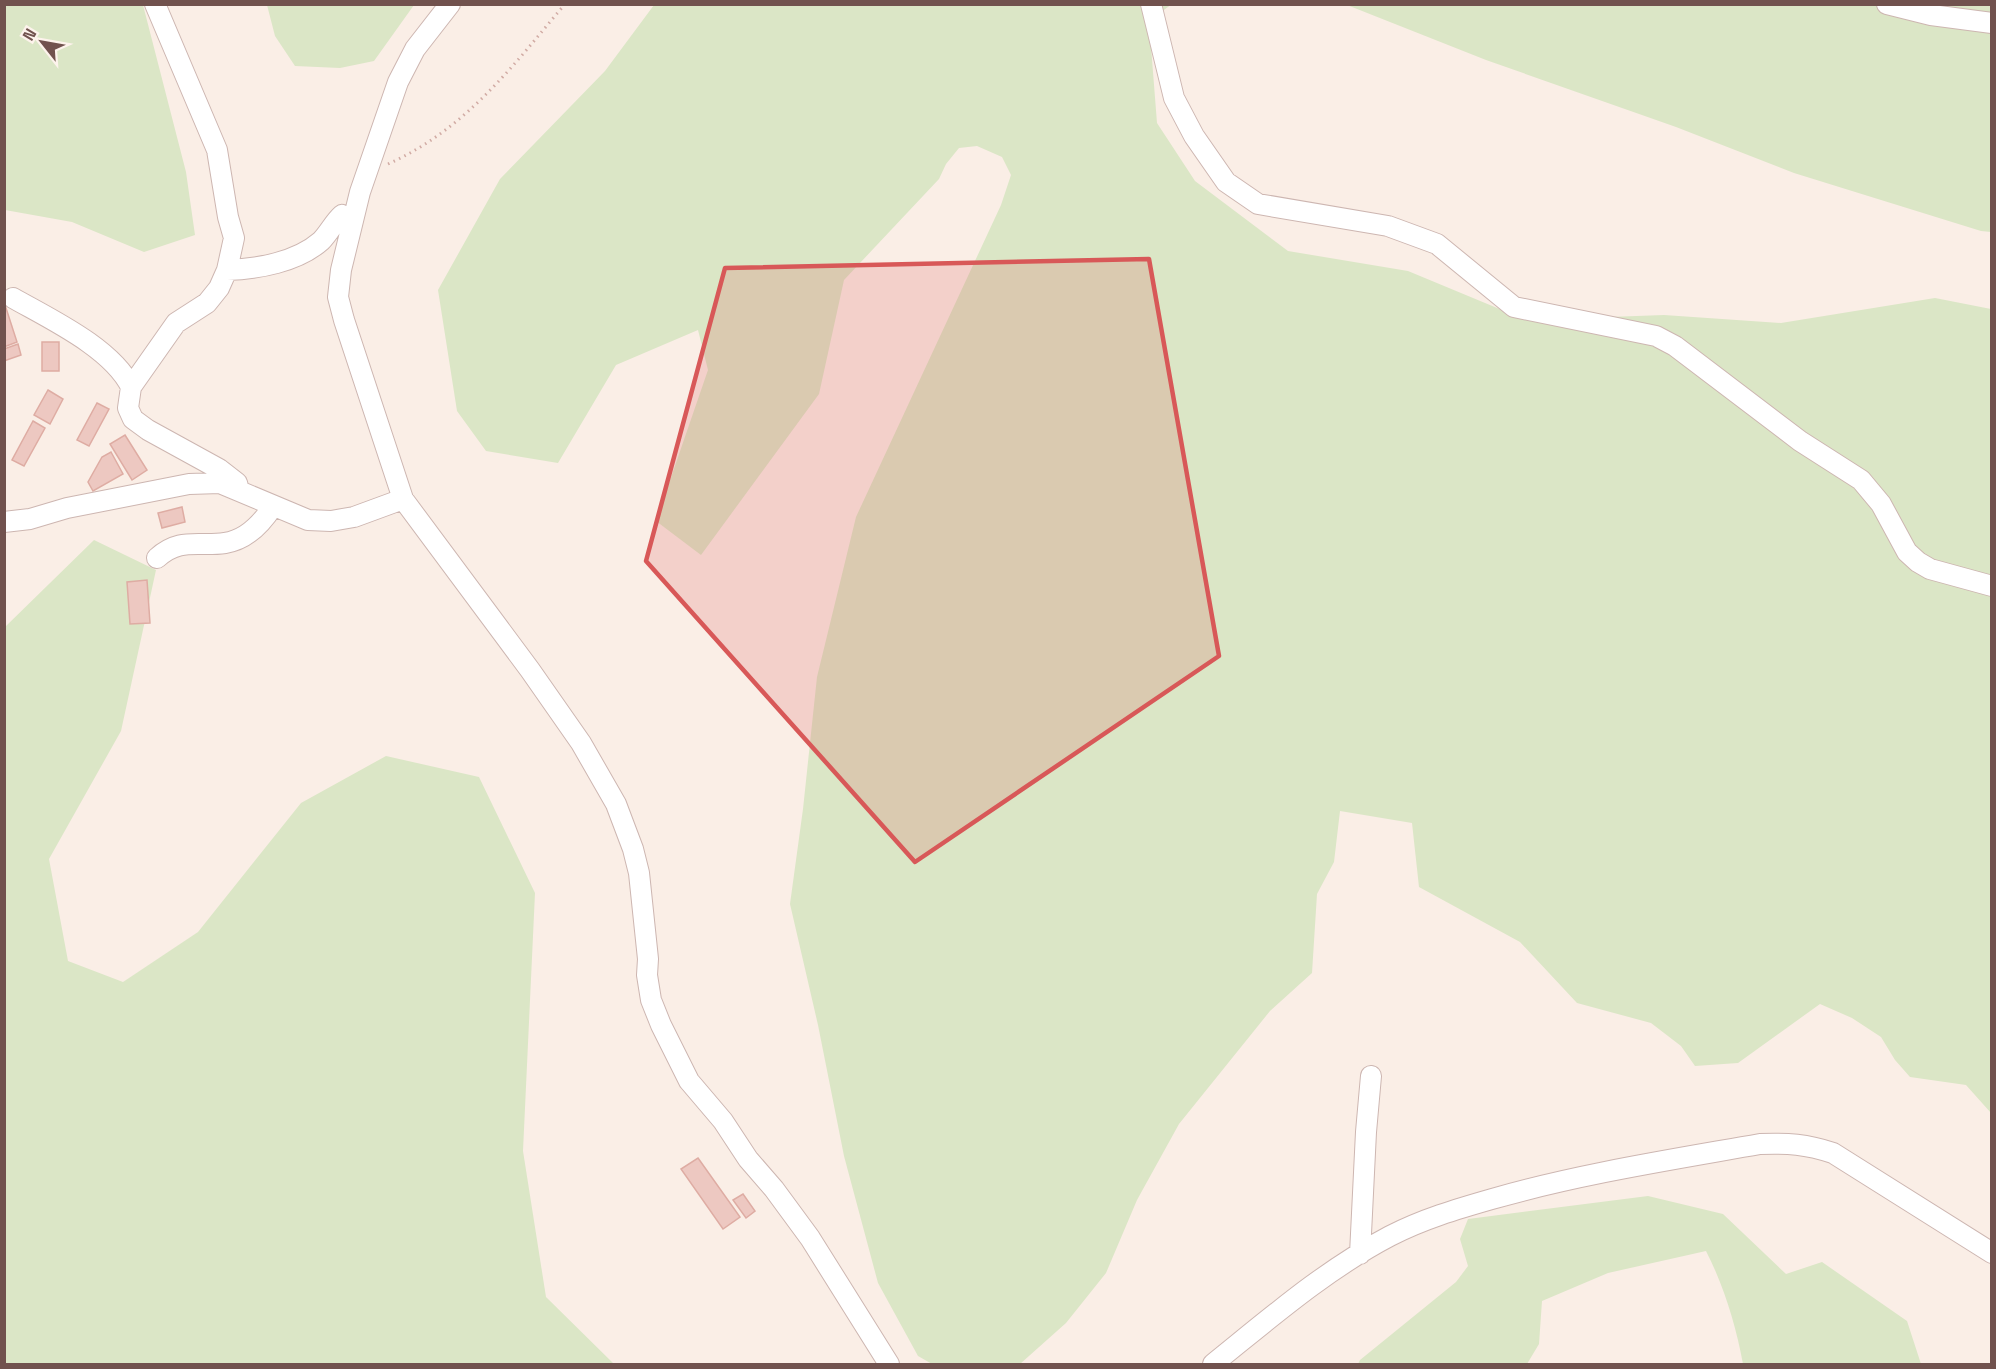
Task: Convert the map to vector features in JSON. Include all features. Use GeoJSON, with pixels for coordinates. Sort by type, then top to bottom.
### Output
{"type":"FeatureCollection","features":[{"type":"Feature","properties":{"kind":"street"},"geometry":{"type":"LineString","coordinates":[[155,4],[217,150],[228,217],[234,238],[227,270],[219,288],[207,303],[176,323],[131,387],[128,408],[133,418],[148,430],[219,469],[237,483],[239,490]]}},
{"type":"Feature","properties":{"kind":"street"},"geometry":{"type":"LineString","coordinates":[[450,4],[406,64],[367,173],[341,270],[338,297],[344,320],[403,500],[530,670],[581,743],[603,780],[623,821],[639,873],[651,1000],[689,1081],[723,1120],[748,1159],[810,1238],[889,1365]]}},
{"type":"Feature","properties":{"kind":"street"},"geometry":{"type":"LineString","coordinates":[[1150,4],[1174,98],[1194,136],[1226,182],[1258,204],[1388,226],[1437,244],[1514,307],[1656,336],[1675,346],[1800,441],[1860,480],[1881,504],[1907,552],[1918,562],[1930,569],[1992,586]]}},
{"type":"Feature","properties":{"kind":"street"},"geometry":{"type":"LineString","coordinates":[[1887,4],[1931,15],[1992,23]]}},
{"type":"Feature","properties":{"kind":"street"},"geometry":{"type":"LineString","coordinates":[[227,270],[263,266],[297,256],[321,240],[342,215],[353,220]]}},
{"type":"Feature","properties":{"kind":"street"},"geometry":{"type":"LineString","coordinates":[[13,298],[80,336],[119,368],[131,387]]}},
{"type":"Feature","properties":{"kind":"street"},"geometry":{"type":"LineString","coordinates":[[4,522],[30,519],[67,508],[189,484],[220,483],[309,520],[331,521],[354,517],[403,500]]}},
{"type":"Feature","properties":{"kind":"street"},"geometry":{"type":"LineString","coordinates":[[157,558],[175,546],[224,543],[241,538],[264,520],[273,506]]}},
{"type":"Feature","properties":{"kind":"street"},"geometry":{"type":"LineString","coordinates":[[1360,1254],[1371,1076]]}},
{"type":"Feature","properties":{"kind":"street"},"geometry":{"type":"LineString","coordinates":[[1213,1365],[1326,1274],[1398,1232],[1449,1210],[1541,1185],[1760,1144],[1810,1145],[1833,1153],[1992,1253]]}},
{"type":"Feature","properties":{"kind":"path"},"geometry":{"type":"LineString","coordinates":[[367,173],[416,152],[447,130],[484,98],[565,4]]}},
{"type":"Feature","properties":{"kind":"highlighted area"},"geometry":{"type":"Polygon","coordinates":[[[1149,259],[1219,656],[915,862],[646,561],[725,268],[1149,259]]]}},
{"type":"Feature","properties":{"kind":"green space"},"geometry":{"type":"Polygon","coordinates":[[[5,4],[143,5],[186,172],[195,235],[144,252],[72,222],[5,210],[5,4]]]}},
{"type":"Feature","properties":{"kind":"green space"},"geometry":{"type":"Polygon","coordinates":[[[267,4],[414,5],[374,61],[340,68],[295,66],[275,36],[267,4]]]}},
{"type":"Feature","properties":{"kind":"green space"},"geometry":{"type":"Polygon","coordinates":[[[1172,4],[1149,21],[1157,123],[1195,181],[1288,251],[1408,271],[1526,320],[1664,315],[1781,323],[1935,298],[1991,309],[1991,1113],[1966,1085],[1910,1077],[1895,1060],[1881,1037],[1852,1018],[1820,1004],[1738,1063],[1695,1066],[1681,1046],[1651,1023],[1577,1003],[1520,942],[1419,887],[1412,823],[1340,811],[1334,862],[1317,894],[1312,973],[1270,1011],[1179,1124],[1137,1200],[1106,1273],[1066,1323],[1020,1364],[932,1364],[918,1356],[878,1283],[844,1156],[818,1025],[790,904],[817,677],[856,517],[1001,205],[1011,175],[1002,157],[977,146],[959,148],[946,164],[939,179],[844,280],[819,394],[701,555],[656,521],[708,370],[698,330],[616,365],[558,463],[486,451],[457,411],[438,290],[500,179],[605,71],[654,5],[1172,4]]]}},
{"type":"Feature","properties":{"kind":"green space"},"geometry":{"type":"Polygon","coordinates":[[[1347,5],[1991,5],[1991,232],[1981,231],[1794,173],[1676,127],[1486,60],[1347,5]]]}},
{"type":"Feature","properties":{"kind":"green space"},"geometry":{"type":"Polygon","coordinates":[[[94,540],[156,570],[121,731],[49,859],[68,961],[123,982],[198,932],[301,803],[386,756],[479,777],[535,893],[523,1151],[546,1297],[614,1364],[5,1364],[5,627],[94,540]]]}},
{"type":"Feature","properties":{"kind":"green space"},"geometry":{"type":"Polygon","coordinates":[[[1648,1196],[1723,1214],[1786,1274],[1822,1262],[1907,1321],[1921,1364],[1743,1364],[1729,1306],[1706,1251],[1608,1273],[1542,1301],[1539,1344],[1527,1364],[1358,1364],[1456,1282],[1468,1266],[1460,1239],[1468,1219],[1648,1196]]]}},
{"type":"Feature","properties":{"kind":"building"},"geometry":{"type":"Polygon","coordinates":[[[6,308],[17,342],[4,347],[4,309],[6,308]]]}},
{"type":"Feature","properties":{"kind":"building"},"geometry":{"type":"Polygon","coordinates":[[[42,342],[59,342],[59,371],[42,371],[42,342]]]}},
{"type":"Feature","properties":{"kind":"building"},"geometry":{"type":"Polygon","coordinates":[[[18,344],[21,355],[4,361],[4,349],[18,344]]]}},
{"type":"Feature","properties":{"kind":"building"},"geometry":{"type":"Polygon","coordinates":[[[48,390],[63,399],[50,424],[34,415],[48,390]]]}},
{"type":"Feature","properties":{"kind":"building"},"geometry":{"type":"Polygon","coordinates":[[[97,403],[109,409],[89,446],[77,440],[97,403]]]}},
{"type":"Feature","properties":{"kind":"building"},"geometry":{"type":"Polygon","coordinates":[[[33,421],[45,428],[24,466],[12,460],[33,421]]]}},
{"type":"Feature","properties":{"kind":"building"},"geometry":{"type":"Polygon","coordinates":[[[125,435],[147,470],[132,480],[110,444],[125,435]]]}},
{"type":"Feature","properties":{"kind":"building"},"geometry":{"type":"Polygon","coordinates":[[[111,452],[123,474],[93,491],[88,482],[102,457],[111,452]]]}},
{"type":"Feature","properties":{"kind":"building"},"geometry":{"type":"Polygon","coordinates":[[[182,507],[185,522],[162,528],[158,513],[182,507]]]}},
{"type":"Feature","properties":{"kind":"building"},"geometry":{"type":"Polygon","coordinates":[[[147,580],[150,623],[130,624],[127,582],[147,580]]]}},
{"type":"Feature","properties":{"kind":"building"},"geometry":{"type":"Polygon","coordinates":[[[698,1158],[740,1217],[723,1229],[681,1169],[698,1158]]]}},
{"type":"Feature","properties":{"kind":"building"},"geometry":{"type":"Polygon","coordinates":[[[743,1194],[755,1211],[746,1218],[733,1200],[743,1194]]]}}]}
